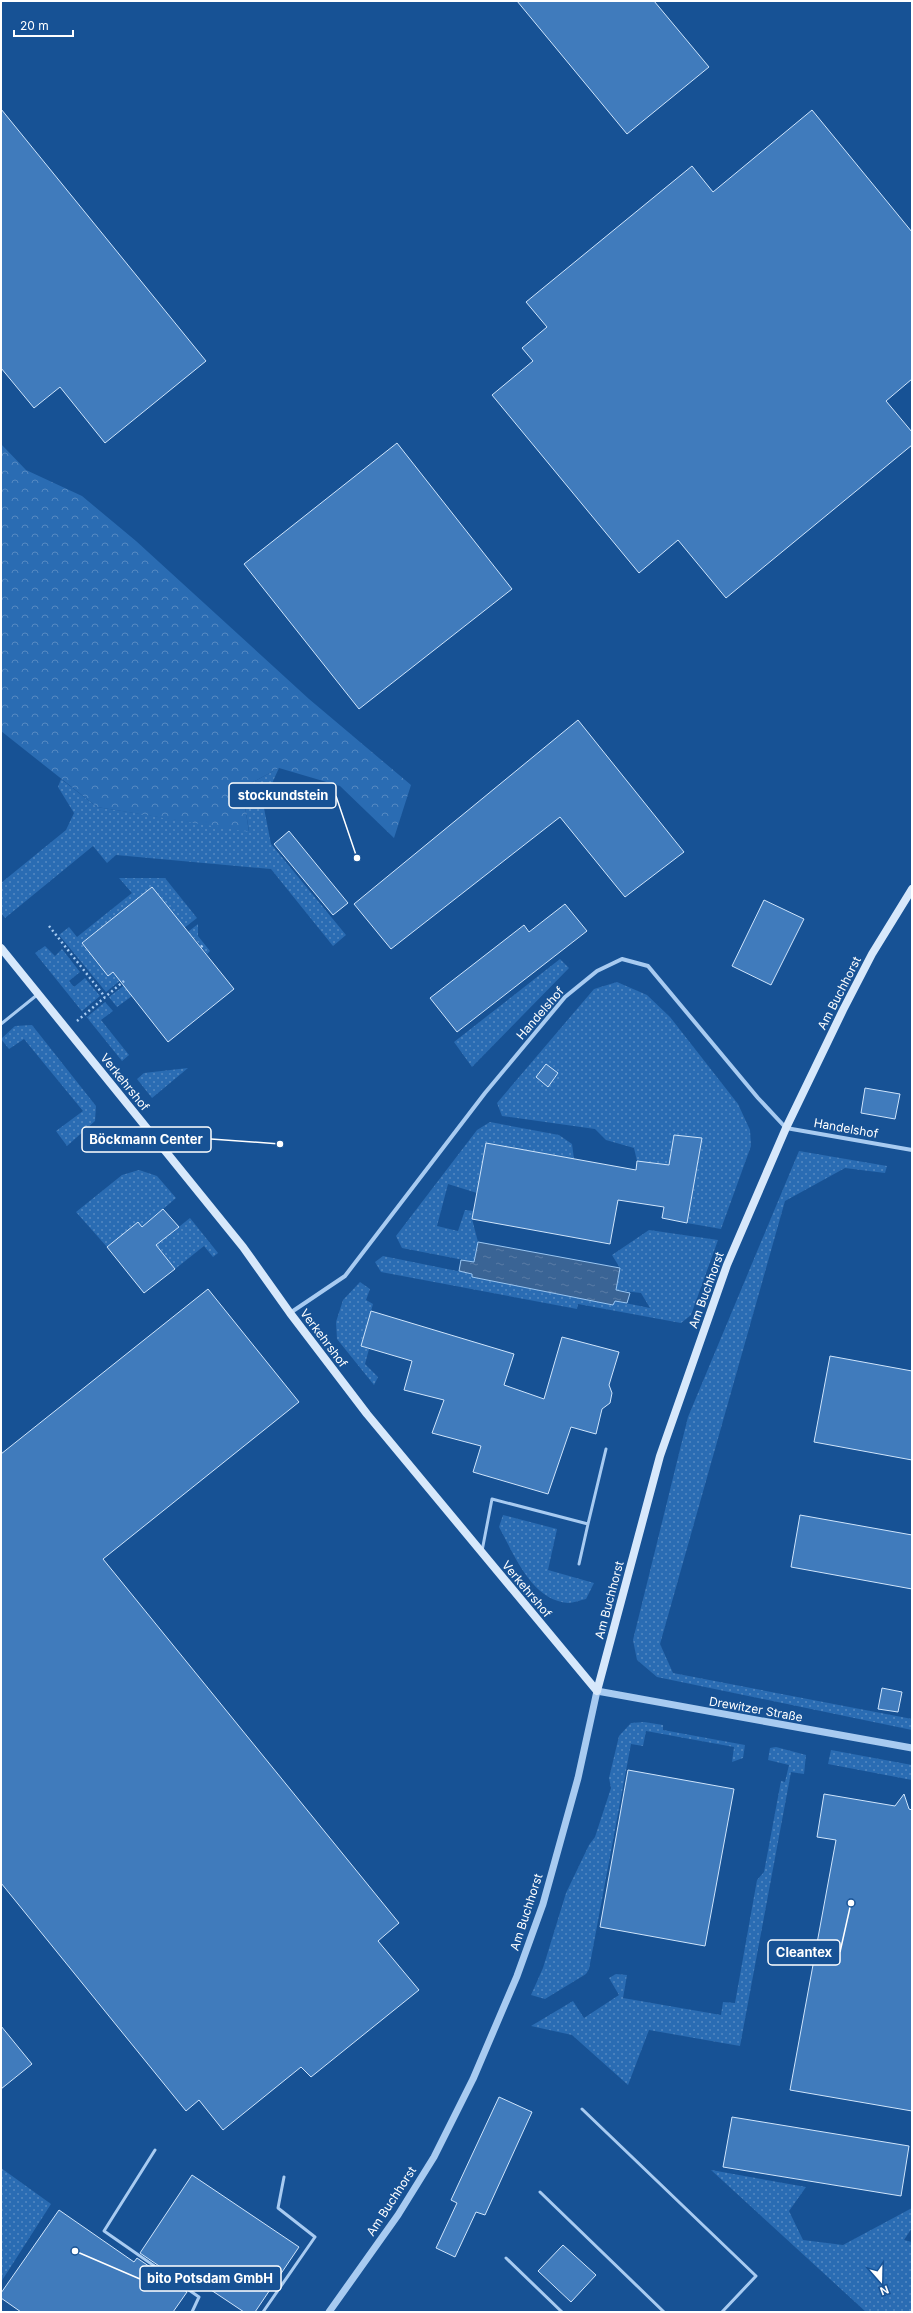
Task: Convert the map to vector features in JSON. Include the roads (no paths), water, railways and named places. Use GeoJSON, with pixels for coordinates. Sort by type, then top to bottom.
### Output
{"type":"FeatureCollection","features":[{"type":"Feature","properties":{"kind":"main road","name":"Am Buchhorst"},"geometry":{"type":"LineString","coordinates":[[597,1691],[660,1456],[727,1265],[786,1128],[868,961],[912,888]]}},
{"type":"Feature","properties":{"kind":"main road","name":"Verkehrshof"},"geometry":{"type":"LineString","coordinates":[[1,948],[243,1247],[290,1313],[367,1414],[597,1691]]}},
{"type":"Feature","properties":{"kind":"street","name":"Handelshof"},"geometry":{"type":"LineString","coordinates":[[290,1313],[345,1276],[485,1093],[565,998],[597,971],[622,959],[648,966],[758,1098],[786,1128],[912,1150]]}},
{"type":"Feature","properties":{"kind":"street","name":"Drewitzer Straße"},"geometry":{"type":"LineString","coordinates":[[597,1691],[912,1748]]}},
{"type":"Feature","properties":{"kind":"street","name":"Am Buchhorst"},"geometry":{"type":"LineString","coordinates":[[329,2312],[398,2215],[434,2157],[473,2079],[517,1976],[543,1904],[578,1778],[597,1691]]}},
{"type":"Feature","properties":{"kind":"lane"},"geometry":{"type":"LineString","coordinates":[[1,1024],[39,994]]}},
{"type":"Feature","properties":{"kind":"lane"},"geometry":{"type":"LineString","coordinates":[[578,1564],[606,1449]]}},
{"type":"Feature","properties":{"kind":"lane"},"geometry":{"type":"LineString","coordinates":[[481,1552],[492,1499],[588,1524]]}},
{"type":"Feature","properties":{"kind":"lane"},"geometry":{"type":"LineString","coordinates":[[582,2109],[756,2276],[722,2312]]}},
{"type":"Feature","properties":{"kind":"lane"},"geometry":{"type":"LineString","coordinates":[[155,2150],[104,2231],[199,2297],[192,2312]]}},
{"type":"Feature","properties":{"kind":"lane"},"geometry":{"type":"LineString","coordinates":[[263,2312],[315,2237],[278,2208],[284,2177]]}},
{"type":"Feature","properties":{"kind":"lane"},"geometry":{"type":"LineString","coordinates":[[540,2192],[664,2312]]}},
{"type":"Feature","properties":{"kind":"lane"},"geometry":{"type":"LineString","coordinates":[[506,2258],[562,2312]]}},
{"type":"Feature","properties":{"kind":"water"},"geometry":{"type":"Polygon","coordinates":[[[478,1242],[620,1268],[616,1290],[630,1293],[627,1303],[615,1301],[613,1305],[472,1277],[472,1274],[459,1271],[461,1260],[474,1262],[478,1242]]]}},
{"type":"Feature","properties":{"kind":"place","name":"stockundstein"},"geometry":{"type":"Point","coordinates":[357,858]}},
{"type":"Feature","properties":{"kind":"place","name":"Böckmann Center"},"geometry":{"type":"Point","coordinates":[280,1144]}},
{"type":"Feature","properties":{"kind":"place","name":"Cleantex"},"geometry":{"type":"Point","coordinates":[851,1903]}},
{"type":"Feature","properties":{"kind":"place","name":"bito Potsdam GmbH"},"geometry":{"type":"Point","coordinates":[75,2251]}}]}
